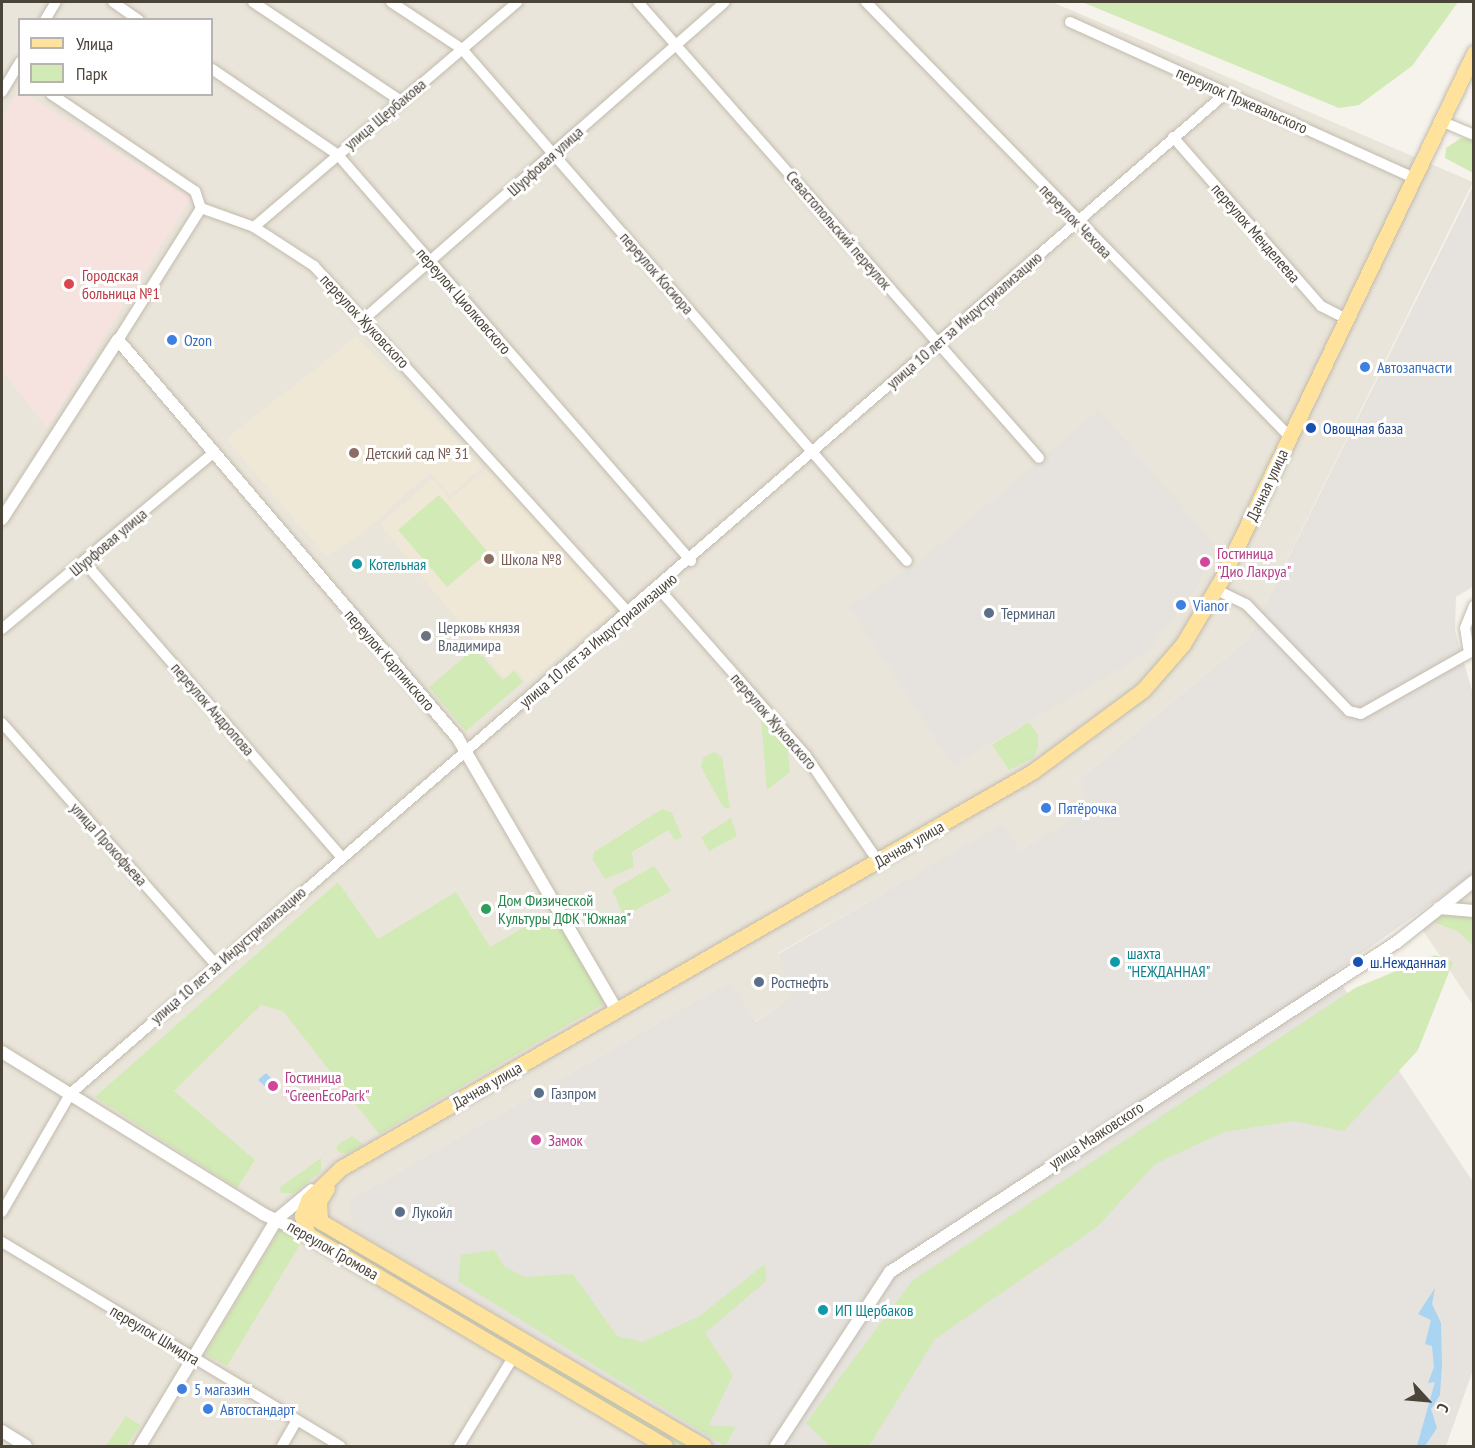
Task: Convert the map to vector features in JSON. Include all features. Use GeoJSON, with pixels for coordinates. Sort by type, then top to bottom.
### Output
{"type":"FeatureCollection","features":[{"type":"Feature","properties":{"kind":"main road","name":"Дачная улица"},"geometry":{"type":"LineString","coordinates":[[321,1188],[958,820],[1067,754],[1165,666],[1220,591],[1445,122],[1473,53]]}},
{"type":"Feature","properties":{"kind":"main road","name":"Дачная улица"},"geometry":{"type":"LineString","coordinates":[[1350,321],[1414,178],[1473,70]]}},
{"type":"Feature","properties":{"kind":"main road"},"geometry":{"type":"LineString","coordinates":[[308,1235],[303,1216],[321,1188]]}},
{"type":"Feature","properties":{"kind":"main road","name":"переулок Громова"},"geometry":{"type":"LineString","coordinates":[[321,1188],[320,1221],[704,1446]]}},
{"type":"Feature","properties":{"kind":"main road"},"geometry":{"type":"LineString","coordinates":[[303,1216],[320,1221]]}},
{"type":"Feature","properties":{"kind":"main road","name":"переулок Громова"},"geometry":{"type":"LineString","coordinates":[[308,1235],[665,1446]]}},
{"type":"Feature","properties":{"kind":"street"},"geometry":{"type":"LineString","coordinates":[[46,18],[56,2]]}},
{"type":"Feature","properties":{"kind":"street"},"geometry":{"type":"LineString","coordinates":[[113,2],[136,18]]}},
{"type":"Feature","properties":{"kind":"street"},"geometry":{"type":"LineString","coordinates":[[253,2],[401,101]]}},
{"type":"Feature","properties":{"kind":"street","name":"переулок Косиора"},"geometry":{"type":"LineString","coordinates":[[391,2],[462,49],[907,561]]}},
{"type":"Feature","properties":{"kind":"street","name":"улица Щербакова"},"geometry":{"type":"LineString","coordinates":[[254,227],[517,2]]}},
{"type":"Feature","properties":{"kind":"street","name":"Севастопольский переулок"},"geometry":{"type":"LineString","coordinates":[[638,2],[1039,458]]}},
{"type":"Feature","properties":{"kind":"street","name":"Шурфовая улица"},"geometry":{"type":"LineString","coordinates":[[364,320],[725,2]]}},
{"type":"Feature","properties":{"kind":"street","name":"переулок Чехова"},"geometry":{"type":"LineString","coordinates":[[866,2],[1076,221],[1293,439]]}},
{"type":"Feature","properties":{"kind":"street","name":"переулок Пржевальского"},"geometry":{"type":"LineString","coordinates":[[1070,22],[1414,178]]}},
{"type":"Feature","properties":{"kind":"street"},"geometry":{"type":"LineString","coordinates":[[2,92],[18,69]]}},
{"type":"Feature","properties":{"kind":"street","name":"переулок Циолковского"},"geometry":{"type":"LineString","coordinates":[[213,70],[338,155],[692,561]]}},
{"type":"Feature","properties":{"kind":"street","name":"улица 10 лет за Индустриализацию"},"geometry":{"type":"LineString","coordinates":[[2,1212],[70,1095],[341,856],[692,561],[1076,221],[1226,93]]}},
{"type":"Feature","properties":{"kind":"street"},"geometry":{"type":"LineString","coordinates":[[2,519],[201,208],[195,191],[54,96]]}},
{"type":"Feature","properties":{"kind":"street"},"geometry":{"type":"LineString","coordinates":[[1445,122],[1473,135]]}},
{"type":"Feature","properties":{"kind":"street","name":"переулок Менделеева"},"geometry":{"type":"LineString","coordinates":[[1173,137],[1320,306],[1350,321]]}},
{"type":"Feature","properties":{"kind":"street","name":"переулок Жуковского"},"geometry":{"type":"LineString","coordinates":[[201,208],[254,227],[314,266],[629,614]]}},
{"type":"Feature","properties":{"kind":"street","name":"переулок Карпинского"},"geometry":{"type":"LineString","coordinates":[[118,340],[466,752],[619,1015]]}},
{"type":"Feature","properties":{"kind":"street","name":"Шурфовая улица"},"geometry":{"type":"LineString","coordinates":[[2,629],[84,563],[213,453]]}},
{"type":"Feature","properties":{"kind":"street","name":"переулок Андропова"},"geometry":{"type":"LineString","coordinates":[[84,563],[341,856]]}},
{"type":"Feature","properties":{"kind":"street","name":"переулок Жуковского"},"geometry":{"type":"LineString","coordinates":[[659,589],[806,756],[880,865]]}},
{"type":"Feature","properties":{"kind":"street"},"geometry":{"type":"LineString","coordinates":[[1220,591],[1246,604],[1349,711],[1361,714],[1469,653],[1465,628],[1473,606]]}},
{"type":"Feature","properties":{"kind":"street","name":"улица Прокофьева"},"geometry":{"type":"LineString","coordinates":[[2,723],[216,965]]}},
{"type":"Feature","properties":{"kind":"street","name":"улица Маяковского"},"geometry":{"type":"LineString","coordinates":[[776,1446],[891,1272],[1397,942],[1473,881]]}},
{"type":"Feature","properties":{"kind":"street"},"geometry":{"type":"LineString","coordinates":[[1439,908],[1473,911]]}},
{"type":"Feature","properties":{"kind":"street","name":"переулок Громова"},"geometry":{"type":"LineString","coordinates":[[2,1052],[276,1219],[308,1235]]}},
{"type":"Feature","properties":{"kind":"street","name":"Дачная улица"},"geometry":{"type":"LineString","coordinates":[[140,1446],[276,1219],[321,1188]]}},
{"type":"Feature","properties":{"kind":"street"},"geometry":{"type":"LineString","coordinates":[[276,1219],[303,1216]]}},
{"type":"Feature","properties":{"kind":"street","name":"переулок Шмидта"},"geometry":{"type":"LineString","coordinates":[[2,1242],[340,1446]]}},
{"type":"Feature","properties":{"kind":"street"},"geometry":{"type":"LineString","coordinates":[[459,1446],[514,1356]]}},
{"type":"Feature","properties":{"kind":"street"},"geometry":{"type":"LineString","coordinates":[[282,1446],[297,1420]]}},
{"type":"Feature","properties":{"kind":"street"},"geometry":{"type":"LineString","coordinates":[[2,1431],[26,1446]]}},
{"type":"Feature","properties":{"kind":"shaded area"},"geometry":{"type":"Polygon","coordinates":[[[2,2],[1052,2],[1473,182],[1248,639],[1079,780],[1093,807],[1021,850],[1001,826],[778,953],[793,998],[754,1022],[731,981],[348,1201],[356,1230],[715,1446],[2,1446],[2,2]]]}},
{"type":"Feature","properties":{"kind":"shaded area","name":"Городская больница №1"},"geometry":{"type":"Polygon","coordinates":[[[18,92],[18,96],[29,96],[191,198],[47,428],[2,371],[2,117],[18,92]]]}},
{"type":"Feature","properties":{"kind":"shaded area"},"geometry":{"type":"Polygon","coordinates":[[[1473,186],[1474,586],[1456,597],[1455,631],[1473,694],[1473,874],[1334,973],[1473,1182],[1473,1370],[1446,1446],[715,1446],[355,1230],[348,1201],[731,981],[755,1022],[792,998],[778,954],[1001,825],[1021,850],[1092,807],[1079,780],[1248,639],[1473,186]]]}},
{"type":"Feature","properties":{"kind":"shaded area","name":"Детский сад № 31"},"geometry":{"type":"Polygon","coordinates":[[[356,337],[483,467],[450,495],[430,473],[366,530],[326,556],[226,439],[356,337]]]}},
{"type":"Feature","properties":{"kind":"shaded area"},"geometry":{"type":"Polygon","coordinates":[[[1099,410],[1216,546],[1196,588],[1145,654],[953,765],[849,606],[917,564],[1099,410]]]}},
{"type":"Feature","properties":{"kind":"shaded area","name":"Школа №8"},"geometry":{"type":"Polygon","coordinates":[[[491,465],[616,609],[528,683],[515,669],[504,678],[380,524],[432,479],[450,499],[491,465]]]}},
{"type":"Feature","properties":{"kind":"shaded area"},"geometry":{"type":"Polygon","coordinates":[[[1473,874],[1473,1005],[1415,919],[1473,874]]]}},
{"type":"Feature","properties":{"kind":"green space"},"geometry":{"type":"Polygon","coordinates":[[[1082,2],[1458,2],[1412,66],[1359,105],[1339,108],[1082,2]]]}},
{"type":"Feature","properties":{"kind":"green space"},"geometry":{"type":"Polygon","coordinates":[[[1461,138],[1473,139],[1473,173],[1445,158],[1446,148],[1461,138]]]}},
{"type":"Feature","properties":{"kind":"green space"},"geometry":{"type":"Polygon","coordinates":[[[439,495],[488,552],[447,587],[398,530],[439,495]]]}},
{"type":"Feature","properties":{"kind":"green space"},"geometry":{"type":"Polygon","coordinates":[[[475,648],[503,680],[514,671],[523,682],[466,731],[429,687],[475,648]]]}},
{"type":"Feature","properties":{"kind":"green space"},"geometry":{"type":"Polygon","coordinates":[[[761,719],[786,737],[790,772],[767,790],[761,719]]]}},
{"type":"Feature","properties":{"kind":"green space"},"geometry":{"type":"Polygon","coordinates":[[[1029,722],[1038,735],[1038,748],[1033,758],[1009,770],[992,745],[1029,722]]]}},
{"type":"Feature","properties":{"kind":"green space"},"geometry":{"type":"Polygon","coordinates":[[[714,752],[722,757],[730,809],[723,807],[701,767],[703,758],[714,752]]]}},
{"type":"Feature","properties":{"kind":"green space"},"geometry":{"type":"Polygon","coordinates":[[[662,809],[672,813],[682,837],[675,840],[668,830],[632,852],[634,867],[605,879],[593,860],[594,852],[662,809]]]}},
{"type":"Feature","properties":{"kind":"green space"},"geometry":{"type":"Polygon","coordinates":[[[731,818],[737,836],[709,851],[701,837],[731,818]]]}},
{"type":"Feature","properties":{"kind":"green space"},"geometry":{"type":"Polygon","coordinates":[[[654,866],[671,891],[624,916],[612,890],[654,866]]]}},
{"type":"Feature","properties":{"kind":"green space"},"geometry":{"type":"Polygon","coordinates":[[[338,882],[378,939],[456,892],[490,947],[552,911],[605,1003],[379,1134],[283,1011],[261,1005],[174,1091],[255,1160],[237,1188],[95,1097],[338,882]]]}},
{"type":"Feature","properties":{"kind":"green space"},"geometry":{"type":"Polygon","coordinates":[[[1445,914],[1473,917],[1473,945],[1457,931],[1433,922],[1445,914]]]}},
{"type":"Feature","properties":{"kind":"green space"},"geometry":{"type":"Polygon","coordinates":[[[1435,955],[1453,962],[1418,1050],[1344,1131],[1293,1121],[1224,1132],[1155,1164],[1097,1227],[935,1339],[869,1446],[830,1446],[806,1423],[912,1281],[1355,988],[1435,955]]]}},
{"type":"Feature","properties":{"kind":"green space"},"geometry":{"type":"Polygon","coordinates":[[[352,1136],[364,1145],[347,1154],[338,1152],[336,1146],[352,1136]]]}},
{"type":"Feature","properties":{"kind":"green space"},"geometry":{"type":"Polygon","coordinates":[[[321,1158],[321,1171],[294,1193],[281,1193],[280,1187],[321,1158]]]}},
{"type":"Feature","properties":{"kind":"green space"},"geometry":{"type":"Polygon","coordinates":[[[281,1228],[302,1241],[227,1366],[205,1354],[281,1228]]]}},
{"type":"Feature","properties":{"kind":"green space"},"geometry":{"type":"Polygon","coordinates":[[[320,1228],[689,1446],[673,1446],[315,1235],[320,1228]]]}},
{"type":"Feature","properties":{"kind":"green space"},"geometry":{"type":"Polygon","coordinates":[[[494,1250],[505,1267],[525,1277],[573,1274],[617,1336],[643,1342],[700,1316],[765,1264],[766,1281],[705,1333],[733,1375],[709,1425],[736,1427],[725,1446],[458,1281],[461,1255],[494,1250]]]}},
{"type":"Feature","properties":{"kind":"green space"},"geometry":{"type":"Polygon","coordinates":[[[126,1416],[140,1425],[126,1446],[106,1446],[126,1416]]]}},
{"type":"Feature","properties":{"kind":"water"},"geometry":{"type":"Polygon","coordinates":[[[266,1073],[277,1084],[275,1095],[258,1080],[266,1073]]]}},
{"type":"Feature","properties":{"kind":"water"},"geometry":{"type":"Polygon","coordinates":[[[1435,1288],[1432,1304],[1441,1323],[1442,1364],[1440,1395],[1431,1409],[1437,1428],[1425,1446],[1417,1446],[1435,1382],[1428,1383],[1434,1367],[1432,1346],[1425,1344],[1431,1320],[1418,1314],[1435,1288]]]}},
{"type":"Feature","properties":{"kind":"place","name":"Городская больница №1"},"geometry":{"type":"Point","coordinates":[69,284]}},
{"type":"Feature","properties":{"kind":"place","name":"Ozon"},"geometry":{"type":"Point","coordinates":[172,340]}},
{"type":"Feature","properties":{"kind":"place","name":"Автозапчасти"},"geometry":{"type":"Point","coordinates":[1365,367]}},
{"type":"Feature","properties":{"kind":"place","name":"Овощная база"},"geometry":{"type":"Point","coordinates":[1311,428]}},
{"type":"Feature","properties":{"kind":"place","name":"Детский сад № 31"},"geometry":{"type":"Point","coordinates":[354,453]}},
{"type":"Feature","properties":{"kind":"place","name":"Школа №8"},"geometry":{"type":"Point","coordinates":[489,559]}},
{"type":"Feature","properties":{"kind":"place","name":"Гостиница \"Дио Лакруа\""},"geometry":{"type":"Point","coordinates":[1205,562]}},
{"type":"Feature","properties":{"kind":"place","name":"Котельная"},"geometry":{"type":"Point","coordinates":[357,564]}},
{"type":"Feature","properties":{"kind":"place","name":"Vianor"},"geometry":{"type":"Point","coordinates":[1181,605]}},
{"type":"Feature","properties":{"kind":"place","name":"Терминал"},"geometry":{"type":"Point","coordinates":[989,613]}},
{"type":"Feature","properties":{"kind":"place","name":"Церковь князя Владимира"},"geometry":{"type":"Point","coordinates":[426,636]}},
{"type":"Feature","properties":{"kind":"place","name":"Пятёрочка"},"geometry":{"type":"Point","coordinates":[1046,808]}},
{"type":"Feature","properties":{"kind":"place","name":"Дом Физической Культуры ДФК \"Южная\""},"geometry":{"type":"Point","coordinates":[486,909]}},
{"type":"Feature","properties":{"kind":"place","name":"шахта \"НЕЖДАННАЯ\""},"geometry":{"type":"Point","coordinates":[1115,962]}},
{"type":"Feature","properties":{"kind":"place","name":"ш.Нежданная"},"geometry":{"type":"Point","coordinates":[1358,962]}},
{"type":"Feature","properties":{"kind":"place","name":"Ростнефть"},"geometry":{"type":"Point","coordinates":[759,982]}},
{"type":"Feature","properties":{"kind":"place","name":"Гостиница \"GreenEcoPark\""},"geometry":{"type":"Point","coordinates":[273,1086]}},
{"type":"Feature","properties":{"kind":"place","name":"Газпром"},"geometry":{"type":"Point","coordinates":[539,1093]}},
{"type":"Feature","properties":{"kind":"place","name":"Замок"},"geometry":{"type":"Point","coordinates":[536,1140]}},
{"type":"Feature","properties":{"kind":"place","name":"Лукойл"},"geometry":{"type":"Point","coordinates":[400,1212]}},
{"type":"Feature","properties":{"kind":"place","name":"ИП Щербаков"},"geometry":{"type":"Point","coordinates":[823,1310]}},
{"type":"Feature","properties":{"kind":"place","name":"5 магазин"},"geometry":{"type":"Point","coordinates":[182,1389]}},
{"type":"Feature","properties":{"kind":"place","name":"Автостандарт"},"geometry":{"type":"Point","coordinates":[208,1409]}}]}
